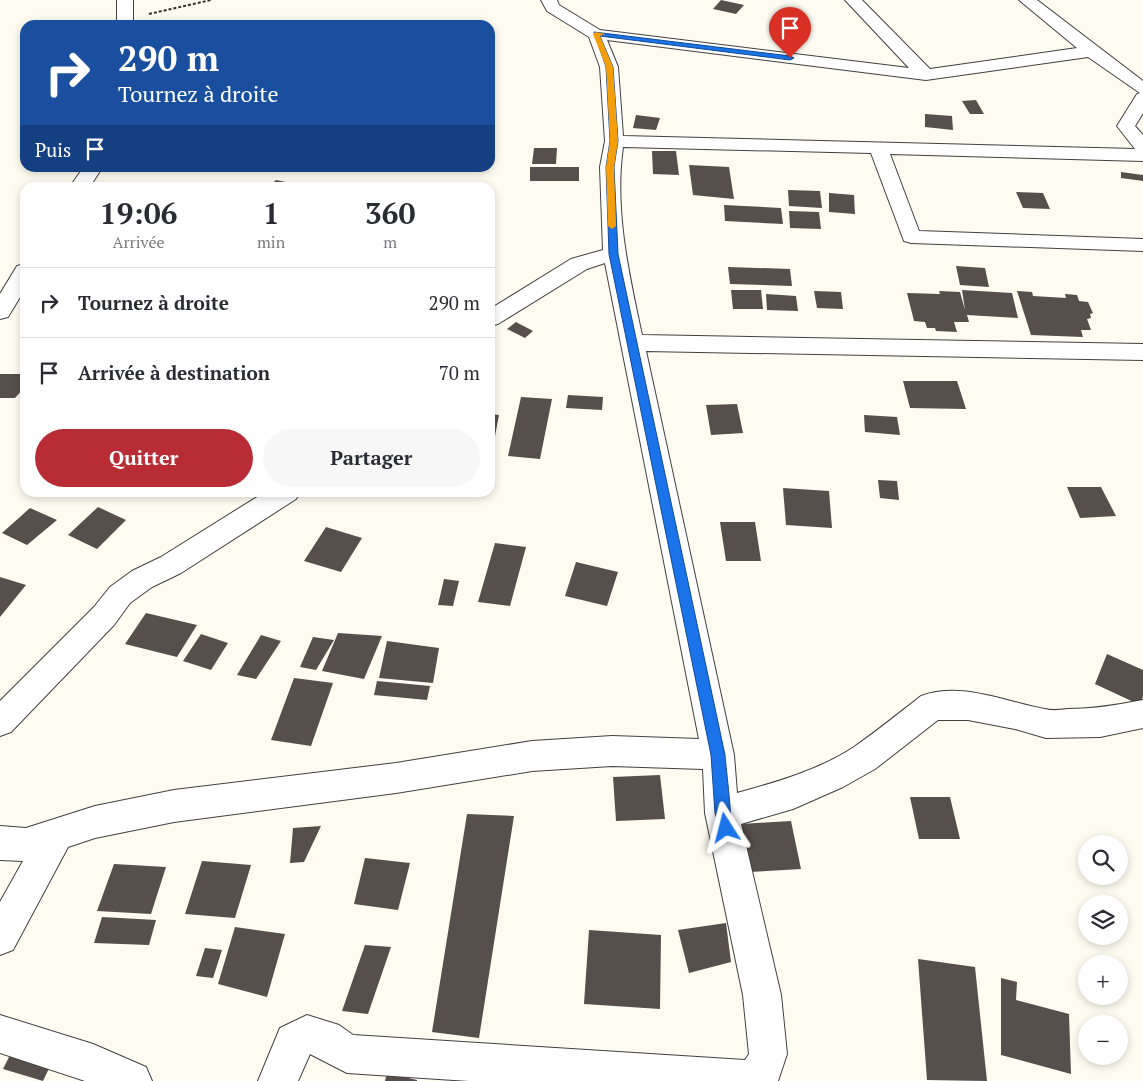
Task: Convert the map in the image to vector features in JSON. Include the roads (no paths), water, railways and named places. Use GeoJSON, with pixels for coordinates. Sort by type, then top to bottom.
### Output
{"type":"FeatureCollection","features":[{"type":"Feature","properties":{"kind":"street"},"geometry":{"type":"LineString","coordinates":[[125,0],[125,20]]}},
{"type":"Feature","properties":{"kind":"street"},"geometry":{"type":"LineString","coordinates":[[549,0],[553,8],[596,34],[926,75],[1091,51]]}},
{"type":"Feature","properties":{"kind":"street"},"geometry":{"type":"LineString","coordinates":[[853,0],[926,75]]}},
{"type":"Feature","properties":{"kind":"street"},"geometry":{"type":"LineString","coordinates":[[1027,0],[1091,51],[1143,88]]}},
{"type":"Feature","properties":{"kind":"street"},"geometry":{"type":"LineString","coordinates":[[278,1081],[294,1042],[307,1034],[325,1039],[347,1054],[656,1077],[747,1080],[757,1076],[764,1068],[768,1054],[762,996],[722,813],[718,755],[614,254],[610,167],[614,141],[609,67],[596,34]]}},
{"type":"Feature","properties":{"kind":"street"},"geometry":{"type":"LineString","coordinates":[[1143,98],[1126,126],[1143,147]]}},
{"type":"Feature","properties":{"kind":"street"},"geometry":{"type":"LineString","coordinates":[[614,141],[1143,155]]}},
{"type":"Feature","properties":{"kind":"street"},"geometry":{"type":"LineString","coordinates":[[878,148],[910,237],[1143,244]]}},
{"type":"Feature","properties":{"kind":"street"},"geometry":{"type":"LineString","coordinates":[[495,316],[579,264],[614,254]]}},
{"type":"Feature","properties":{"kind":"street"},"geometry":{"type":"LineString","coordinates":[[0,312],[20,279]]}},
{"type":"Feature","properties":{"kind":"street"},"geometry":{"type":"LineString","coordinates":[[632,343],[1143,352]]}},
{"type":"Feature","properties":{"kind":"street"},"geometry":{"type":"LineString","coordinates":[[0,722],[104,616],[120,595],[142,579],[170,565],[279,497]]}},
{"type":"Feature","properties":{"kind":"street"},"geometry":{"type":"LineString","coordinates":[[722,813],[793,793],[831,776],[864,758],[932,706],[968,706],[1015,715],[1046,724],[1100,723],[1143,714]]}},
{"type":"Feature","properties":{"kind":"street"},"geometry":{"type":"LineString","coordinates":[[0,843],[26,845],[95,822],[174,806],[396,778],[532,756],[612,751],[718,755]]}},
{"type":"Feature","properties":{"kind":"street"},"geometry":{"type":"LineString","coordinates":[[0,937],[57,834]]}},
{"type":"Feature","properties":{"kind":"street"},"geometry":{"type":"LineString","coordinates":[[0,1034],[93,1064],[132,1081]]}}]}
